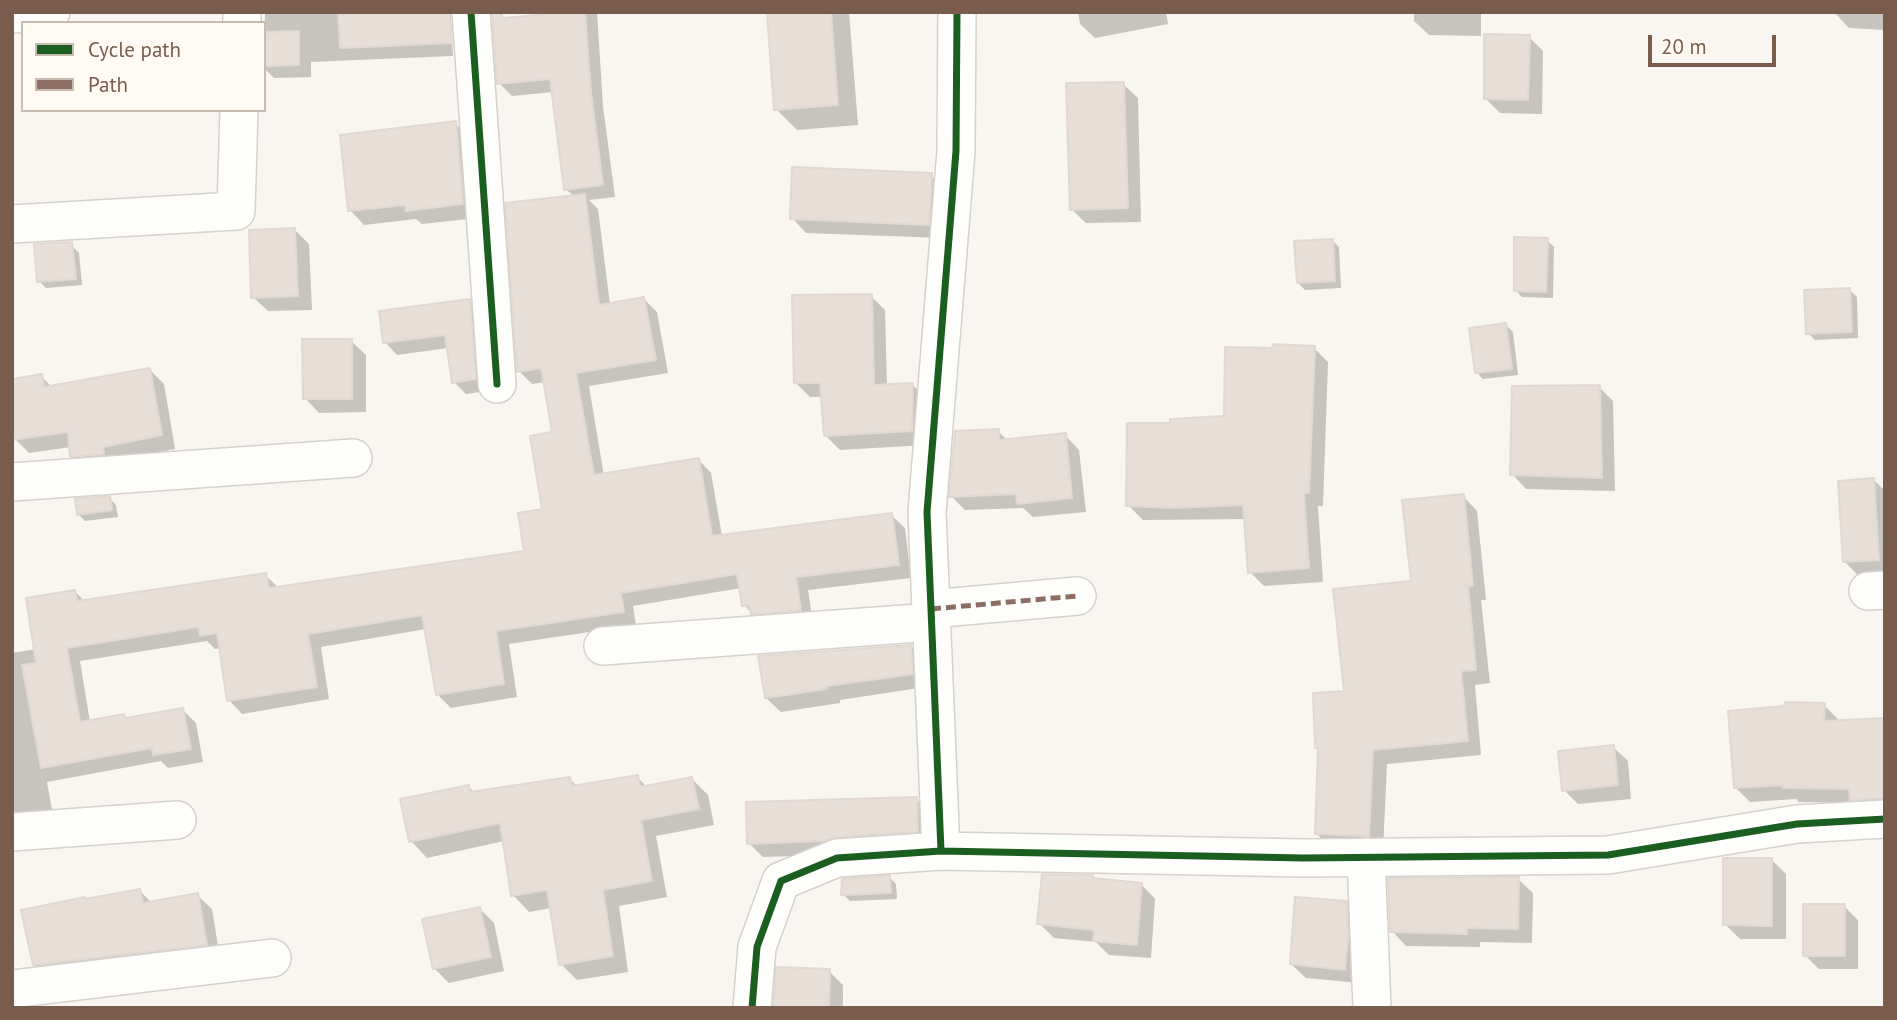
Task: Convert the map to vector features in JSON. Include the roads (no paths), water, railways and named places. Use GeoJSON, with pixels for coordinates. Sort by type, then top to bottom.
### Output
{"type":"FeatureCollection","features":[{"type":"Feature","properties":{"kind":"street"},"geometry":{"type":"LineString","coordinates":[[12,14],[51,12]]}},
{"type":"Feature","properties":{"kind":"street"},"geometry":{"type":"LineString","coordinates":[[471,12],[497,384]]}},
{"type":"Feature","properties":{"kind":"street"},"geometry":{"type":"LineString","coordinates":[[941,851],[927,512],[956,151],[957,12]]}},
{"type":"Feature","properties":{"kind":"street"},"geometry":{"type":"LineString","coordinates":[[12,224],[236,211],[239,112]]}},
{"type":"Feature","properties":{"kind":"street"},"geometry":{"type":"LineString","coordinates":[[12,482],[353,458]]}},
{"type":"Feature","properties":{"kind":"street"},"geometry":{"type":"LineString","coordinates":[[603,646],[931,615],[1077,596]]}},
{"type":"Feature","properties":{"kind":"street"},"geometry":{"type":"LineString","coordinates":[[752,1008],[757,947],[781,881],[837,858],[941,851],[1366,857],[1608,855],[1797,824],[1885,819]]}},
{"type":"Feature","properties":{"kind":"street"},"geometry":{"type":"LineString","coordinates":[[12,832],[177,820]]}},
{"type":"Feature","properties":{"kind":"street"},"geometry":{"type":"LineString","coordinates":[[1366,857],[1372,1008]]}},
{"type":"Feature","properties":{"kind":"street"},"geometry":{"type":"LineString","coordinates":[[12,989],[272,958]]}}]}
